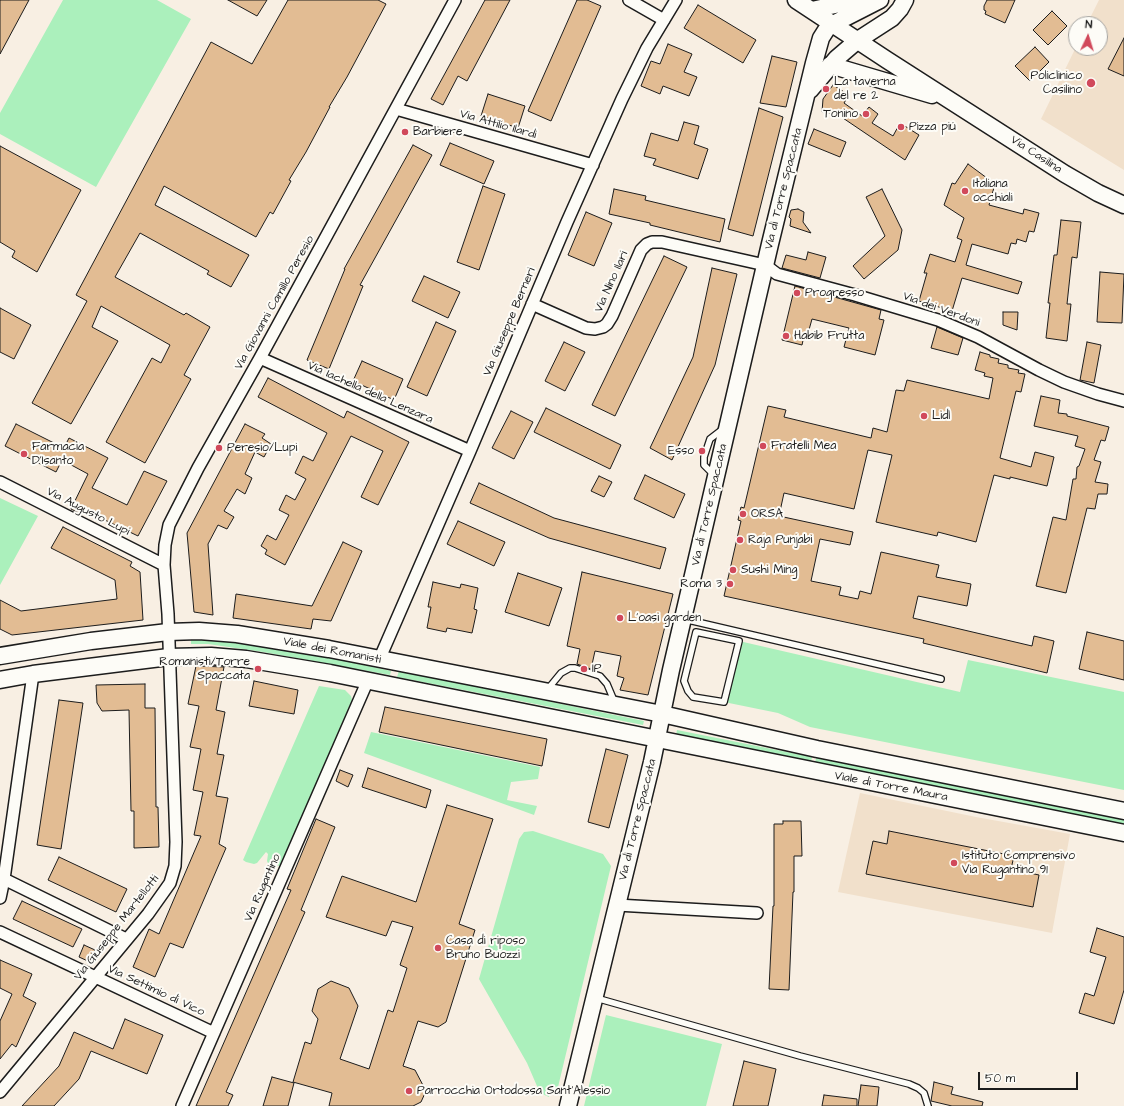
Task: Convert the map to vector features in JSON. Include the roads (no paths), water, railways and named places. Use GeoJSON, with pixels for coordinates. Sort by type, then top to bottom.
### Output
{"type":"FeatureCollection","features":[{"type":"Feature","properties":{"kind":"street","name":"Via Giovanni Camillo Peresio"},"geometry":{"type":"LineString","coordinates":[[168,632],[164,565],[168,531],[175,512],[455,0]]}},
{"type":"Feature","properties":{"kind":"street"},"geometry":{"type":"LineString","coordinates":[[629,0],[664,20]]}},
{"type":"Feature","properties":{"kind":"street","name":"Via Giuseppe Berneri"},"geometry":{"type":"LineString","coordinates":[[379,660],[532,304],[635,70],[675,0]]}},
{"type":"Feature","properties":{"kind":"street","name":"Via Casilina"},"geometry":{"type":"LineString","coordinates":[[796,0],[949,100],[1071,177],[1098,193],[1124,205]]}},
{"type":"Feature","properties":{"kind":"street"},"geometry":{"type":"LineString","coordinates":[[812,10],[858,0]]}},
{"type":"Feature","properties":{"kind":"street"},"geometry":{"type":"LineString","coordinates":[[833,24],[880,0]]}},
{"type":"Feature","properties":{"kind":"street"},"geometry":{"type":"LineString","coordinates":[[807,93],[830,65],[858,40],[892,18],[900,9],[905,0]]}},
{"type":"Feature","properties":{"kind":"street","name":"Via di Torre Spaccata"},"geometry":{"type":"LineString","coordinates":[[568,1106],[657,739],[716,477],[807,93],[821,38],[826,30],[833,24]]}},
{"type":"Feature","properties":{"kind":"street","name":"Via Casilina"},"geometry":{"type":"LineString","coordinates":[[830,65],[949,100]]}},
{"type":"Feature","properties":{"kind":"street","name":"Via Attilio Ilardi"},"geometry":{"type":"LineString","coordinates":[[396,109],[593,165]]}},
{"type":"Feature","properties":{"kind":"street","name":"Via Nino Ilari"},"geometry":{"type":"LineString","coordinates":[[532,304],[586,328],[595,329],[603,327],[612,316],[639,253],[643,247],[652,242],[662,242],[766,266]]}},
{"type":"Feature","properties":{"kind":"street","name":"Via dei Verdoni"},"geometry":{"type":"LineString","coordinates":[[766,266],[777,274],[888,304],[950,324],[978,336],[1035,368],[1064,382],[1124,401]]}},
{"type":"Feature","properties":{"kind":"street","name":"Via Iachella della Lenzara"},"geometry":{"type":"LineString","coordinates":[[260,358],[470,451]]}},
{"type":"Feature","properties":{"kind":"street","name":"Via Augusto Lupi"},"geometry":{"type":"LineString","coordinates":[[0,482],[164,565]]}},
{"type":"Feature","properties":{"kind":"street","name":"Viale dei Romanisti"},"geometry":{"type":"LineString","coordinates":[[0,656],[168,632],[204,631],[237,634],[329,649],[379,660],[662,714]]}},
{"type":"Feature","properties":{"kind":"street","name":"Via Giuseppe Martellotti"},"geometry":{"type":"LineString","coordinates":[[0,1092],[148,914],[166,890],[171,879],[175,866],[176,835],[168,632]]}},
{"type":"Feature","properties":{"kind":"street","name":"Viale dei Romanisti"},"geometry":{"type":"LineString","coordinates":[[0,680],[33,674],[169,657],[228,657],[368,680],[657,739]]}},
{"type":"Feature","properties":{"kind":"street"},"geometry":{"type":"LineString","coordinates":[[0,898],[33,674]]}},
{"type":"Feature","properties":{"kind":"street","name":"Via Rugantino"},"geometry":{"type":"LineString","coordinates":[[182,1106],[368,680]]}},
{"type":"Feature","properties":{"kind":"street","name":"Viale di Torre Maura"},"geometry":{"type":"LineString","coordinates":[[662,714],[816,749],[1124,811]]}},
{"type":"Feature","properties":{"kind":"street","name":"Viale di Torre Maura"},"geometry":{"type":"LineString","coordinates":[[657,739],[1124,833]]}},
{"type":"Feature","properties":{"kind":"street"},"geometry":{"type":"LineString","coordinates":[[4,879],[126,939]]}},
{"type":"Feature","properties":{"kind":"street"},"geometry":{"type":"LineString","coordinates":[[617,905],[757,913]]}},
{"type":"Feature","properties":{"kind":"street","name":"Via Settimio di Vico"},"geometry":{"type":"LineString","coordinates":[[0,932],[214,1033]]}},
{"type":"Feature","properties":{"kind":"lane"},"geometry":{"type":"LineString","coordinates":[[684,619],[941,679]]}},
{"type":"Feature","properties":{"kind":"lane"},"geometry":{"type":"LineString","coordinates":[[696,632],[738,641],[724,702],[693,697],[688,691],[684,681],[696,632]]}},
{"type":"Feature","properties":{"kind":"lane"},"geometry":{"type":"LineString","coordinates":[[545,692],[561,674],[570,668],[575,668],[594,673],[604,679],[616,705]]}},
{"type":"Feature","properties":{"kind":"lane"},"geometry":{"type":"LineString","coordinates":[[594,998],[800,1056],[909,1084],[918,1088],[924,1093],[928,1106]]}},
{"type":"Feature","properties":{"kind":"place","name":"Policlinico Casilino"},"geometry":{"type":"Point","coordinates":[1091,83]}},
{"type":"Feature","properties":{"kind":"place","name":"La taverna del re 2"},"geometry":{"type":"Point","coordinates":[826,89]}},
{"type":"Feature","properties":{"kind":"place","name":"Tonino"},"geometry":{"type":"Point","coordinates":[866,114]}},
{"type":"Feature","properties":{"kind":"place","name":"Pizza piú"},"geometry":{"type":"Point","coordinates":[901,127]}},
{"type":"Feature","properties":{"kind":"place","name":"Barbiere"},"geometry":{"type":"Point","coordinates":[405,132]}},
{"type":"Feature","properties":{"kind":"place","name":"Italiana occhiali"},"geometry":{"type":"Point","coordinates":[965,191]}},
{"type":"Feature","properties":{"kind":"place","name":"Progresso"},"geometry":{"type":"Point","coordinates":[797,293]}},
{"type":"Feature","properties":{"kind":"place","name":"Habib Frutta"},"geometry":{"type":"Point","coordinates":[786,336]}},
{"type":"Feature","properties":{"kind":"place","name":"Lidl"},"geometry":{"type":"Point","coordinates":[924,416]}},
{"type":"Feature","properties":{"kind":"place","name":"Fratelli Mea"},"geometry":{"type":"Point","coordinates":[763,446]}},
{"type":"Feature","properties":{"kind":"place","name":"Peresio/Lupi"},"geometry":{"type":"Point","coordinates":[219,448]}},
{"type":"Feature","properties":{"kind":"place","name":"Esso"},"geometry":{"type":"Point","coordinates":[702,451]}},
{"type":"Feature","properties":{"kind":"place","name":"Farmacia D’Isanto"},"geometry":{"type":"Point","coordinates":[24,454]}},
{"type":"Feature","properties":{"kind":"place","name":"ORSA"},"geometry":{"type":"Point","coordinates":[743,514]}},
{"type":"Feature","properties":{"kind":"place","name":"Raja Punjabi"},"geometry":{"type":"Point","coordinates":[740,540]}},
{"type":"Feature","properties":{"kind":"place","name":"Sushi Ming"},"geometry":{"type":"Point","coordinates":[733,570]}},
{"type":"Feature","properties":{"kind":"place","name":"Roma 3"},"geometry":{"type":"Point","coordinates":[730,584]}},
{"type":"Feature","properties":{"kind":"place","name":"L'oasi garden"},"geometry":{"type":"Point","coordinates":[620,618]}},
{"type":"Feature","properties":{"kind":"place","name":"Romanisti/Torre Spaccata"},"geometry":{"type":"Point","coordinates":[258,669]}},
{"type":"Feature","properties":{"kind":"place","name":"IP"},"geometry":{"type":"Point","coordinates":[584,669]}},
{"type":"Feature","properties":{"kind":"place","name":"Istituto Comprensivo Via Rugantino 91"},"geometry":{"type":"Point","coordinates":[954,863]}},
{"type":"Feature","properties":{"kind":"place","name":"Casa di riposo Bruno Buozzi"},"geometry":{"type":"Point","coordinates":[438,948]}},
{"type":"Feature","properties":{"kind":"place","name":"Parrocchia Ortodossa Sant'Alessio"},"geometry":{"type":"Point","coordinates":[409,1091]}}]}
